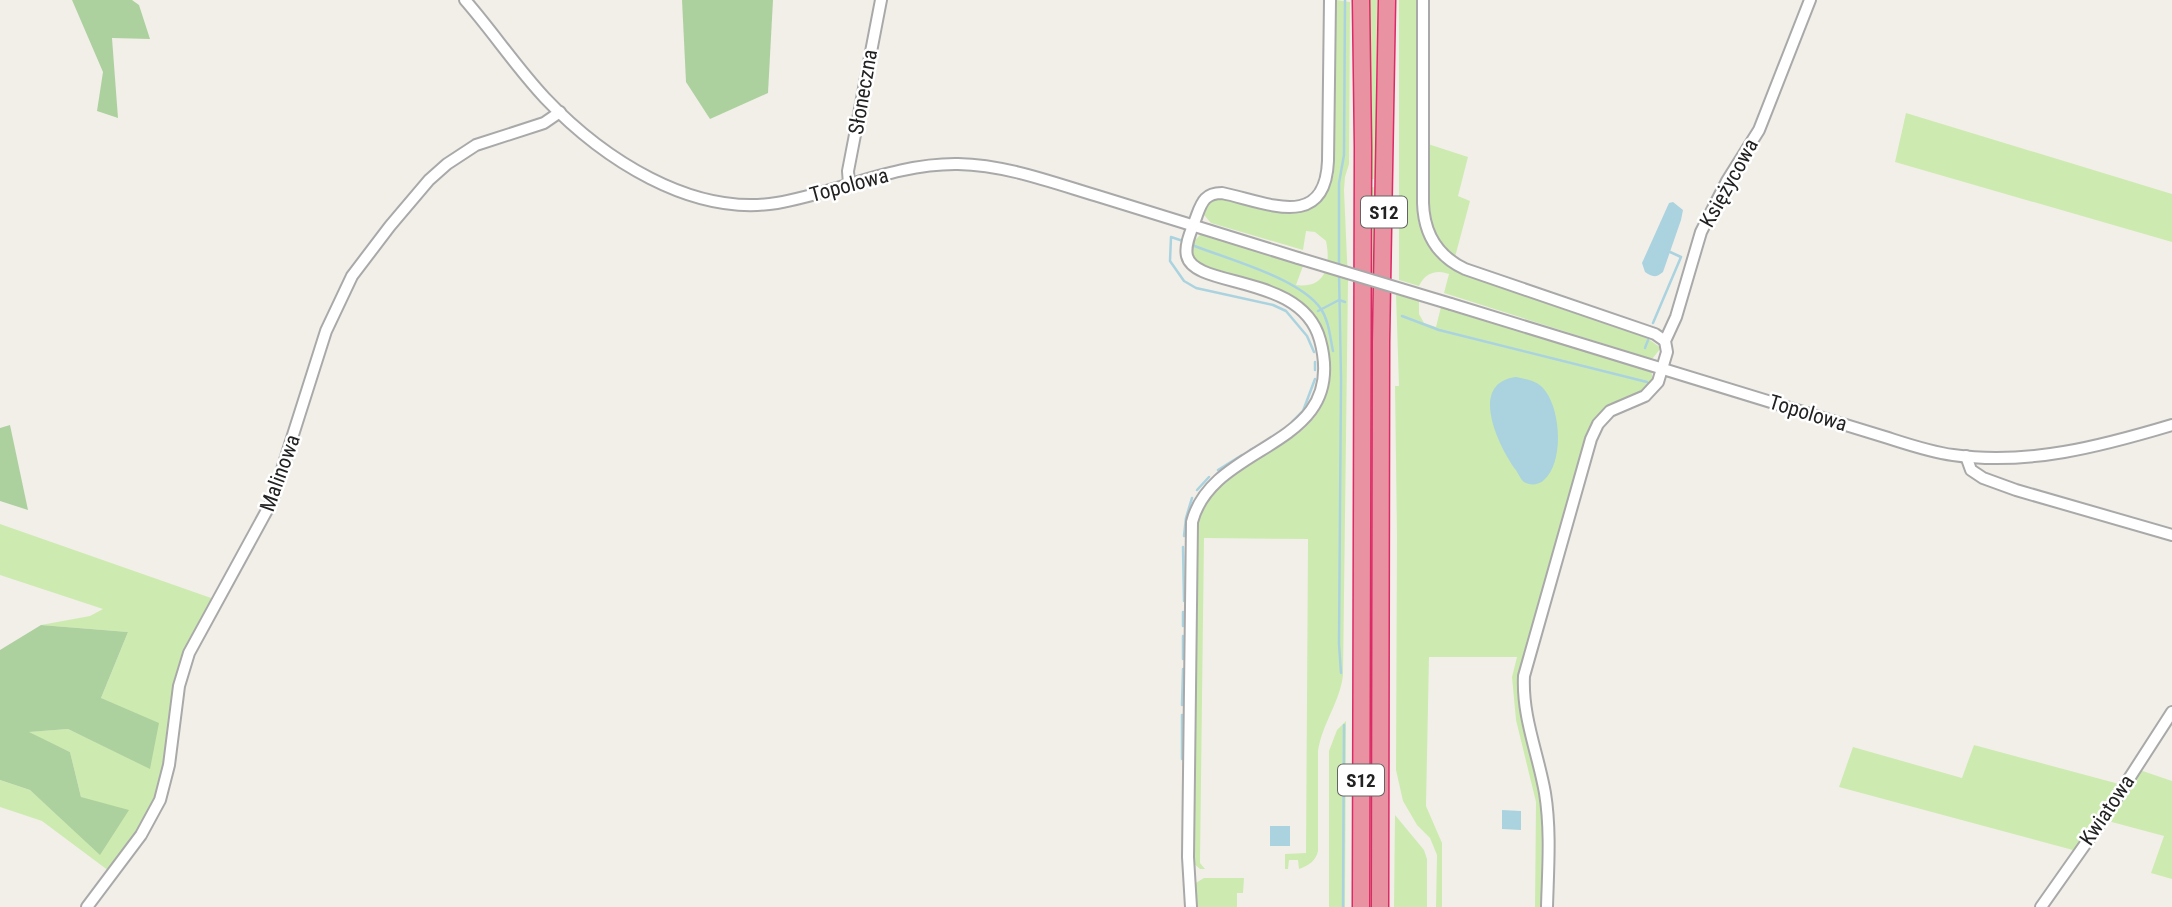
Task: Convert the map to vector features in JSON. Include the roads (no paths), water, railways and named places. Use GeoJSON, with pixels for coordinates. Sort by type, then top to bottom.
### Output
{"type":"FeatureCollection","features":[{"type":"Feature","properties":{"kind":"highway","name":"S12"},"geometry":{"type":"LineString","coordinates":[[1360,907],[1363,188],[1361,0]]}},
{"type":"Feature","properties":{"kind":"highway","name":"S12"},"geometry":{"type":"LineString","coordinates":[[1380,907],[1381,342],[1387,0]]}},
{"type":"Feature","properties":{"kind":"street","name":"Topolowa"},"geometry":{"type":"LineString","coordinates":[[465,0],[527,78],[560,112],[596,143],[639,171],[675,188],[714,201],[740,205],[776,203],[921,167],[972,165],[1032,176],[1939,452],[2000,458],[2057,453],[2106,444],[2172,425]]}},
{"type":"Feature","properties":{"kind":"street","name":"Słoneczna"},"geometry":{"type":"LineString","coordinates":[[849,184],[848,171],[880,0]]}},
{"type":"Feature","properties":{"kind":"street"},"geometry":{"type":"LineString","coordinates":[[1191,907],[1188,857],[1191,539],[1194,516],[1202,498],[1216,482],[1284,437],[1307,418],[1320,393],[1323,366],[1317,330],[1295,303],[1274,292],[1206,272],[1191,264],[1186,250],[1202,201],[1214,194],[1222,193],[1289,209],[1310,202],[1322,189],[1328,175],[1330,0]]}},
{"type":"Feature","properties":{"kind":"street"},"geometry":{"type":"LineString","coordinates":[[1423,0],[1423,203],[1427,229],[1437,248],[1445,257],[1465,269],[1655,334],[1665,341]]}},
{"type":"Feature","properties":{"kind":"street","name":"Księżycowa"},"geometry":{"type":"LineString","coordinates":[[1662,369],[1667,348],[1665,341],[1676,317],[1704,225],[1727,181],[1759,130],[1810,0]]}},
{"type":"Feature","properties":{"kind":"street","name":"Malinowa"},"geometry":{"type":"LineString","coordinates":[[87,907],[131,849],[157,808],[167,775],[177,696],[189,653],[271,501],[327,331],[352,276],[429,180],[447,164],[477,145],[544,123],[560,112]]}},
{"type":"Feature","properties":{"kind":"street"},"geometry":{"type":"LineString","coordinates":[[1547,907],[1548,827],[1545,793],[1525,714],[1524,676],[1595,431],[1610,411],[1651,392],[1662,369]]}},
{"type":"Feature","properties":{"kind":"street"},"geometry":{"type":"LineString","coordinates":[[1966,456],[1971,470],[1996,483],[2099,516],[2172,535]]}},
{"type":"Feature","properties":{"kind":"street","name":"Kwiatowa"},"geometry":{"type":"LineString","coordinates":[[2041,907],[2103,819],[2172,712]]}},
{"type":"Feature","properties":{"kind":"water"},"geometry":{"type":"Polygon","coordinates":[[[1673,202],[1683,210],[1681,220],[1663,272],[1652,276],[1645,272],[1642,263],[1669,203],[1673,202]]]}},
{"type":"Feature","properties":{"kind":"water"},"geometry":{"type":"Polygon","coordinates":[[[1516,377],[1541,386],[1548,394],[1556,419],[1558,447],[1555,460],[1551,472],[1537,484],[1529,484],[1521,479],[1501,445],[1491,416],[1490,402],[1493,391],[1501,382],[1516,377]]]}},
{"type":"Feature","properties":{"kind":"water"},"geometry":{"type":"Polygon","coordinates":[[[1502,810],[1521,811],[1521,830],[1502,829],[1502,810]]]}},
{"type":"Feature","properties":{"kind":"water"},"geometry":{"type":"Polygon","coordinates":[[[1270,826],[1290,826],[1290,846],[1270,846],[1270,826]]]}},
{"type":"Feature","properties":{"kind":"waterway"},"geometry":{"type":"LineString","coordinates":[[1339,267],[1339,183],[1344,155],[1345,0]]}},
{"type":"Feature","properties":{"kind":"waterway"},"geometry":{"type":"LineString","coordinates":[[1186,242],[1171,237],[1170,261],[1184,281],[1196,288],[1273,305],[1286,311],[1307,336],[1314,352]]}},
{"type":"Feature","properties":{"kind":"waterway"},"geometry":{"type":"LineString","coordinates":[[1192,245],[1280,279],[1311,298],[1326,319],[1333,351]]}},
{"type":"Feature","properties":{"kind":"waterway"},"geometry":{"type":"LineString","coordinates":[[1653,323],[1681,257],[1670,252]]}},
{"type":"Feature","properties":{"kind":"waterway"},"geometry":{"type":"LineString","coordinates":[[1339,273],[1341,673]]}},
{"type":"Feature","properties":{"kind":"waterway"},"geometry":{"type":"LineString","coordinates":[[1318,311],[1339,300],[1345,302]]}},
{"type":"Feature","properties":{"kind":"waterway"},"geometry":{"type":"LineString","coordinates":[[1402,316],[1439,330],[1647,382]]}},
{"type":"Feature","properties":{"kind":"waterway"},"geometry":{"type":"LineString","coordinates":[[1645,348],[1648,340]]}},
{"type":"Feature","properties":{"kind":"waterway"},"geometry":{"type":"LineString","coordinates":[[1315,362],[1315,370]]}},
{"type":"Feature","properties":{"kind":"waterway"},"geometry":{"type":"LineString","coordinates":[[1292,422],[1303,411],[1315,379]]}},
{"type":"Feature","properties":{"kind":"waterway"},"geometry":{"type":"LineString","coordinates":[[1269,439],[1278,433]]}},
{"type":"Feature","properties":{"kind":"waterway"},"geometry":{"type":"LineString","coordinates":[[1250,450],[1260,445]]}},
{"type":"Feature","properties":{"kind":"waterway"},"geometry":{"type":"LineString","coordinates":[[1218,470],[1242,455]]}},
{"type":"Feature","properties":{"kind":"waterway"},"geometry":{"type":"LineString","coordinates":[[1197,490],[1209,477]]}},
{"type":"Feature","properties":{"kind":"waterway"},"geometry":{"type":"LineString","coordinates":[[1184,536],[1192,498]]}},
{"type":"Feature","properties":{"kind":"waterway"},"geometry":{"type":"LineString","coordinates":[[1183,547],[1184,601]]}},
{"type":"Feature","properties":{"kind":"waterway"},"geometry":{"type":"LineString","coordinates":[[1183,612],[1183,626]]}},
{"type":"Feature","properties":{"kind":"waterway"},"geometry":{"type":"LineString","coordinates":[[1183,636],[1183,659]]}},
{"type":"Feature","properties":{"kind":"waterway"},"geometry":{"type":"LineString","coordinates":[[1182,705],[1183,669]]}},
{"type":"Feature","properties":{"kind":"waterway"},"geometry":{"type":"LineString","coordinates":[[1182,715],[1182,759]]}},
{"type":"Feature","properties":{"kind":"waterway"},"geometry":{"type":"LineString","coordinates":[[1343,907],[1344,725]]}}]}
